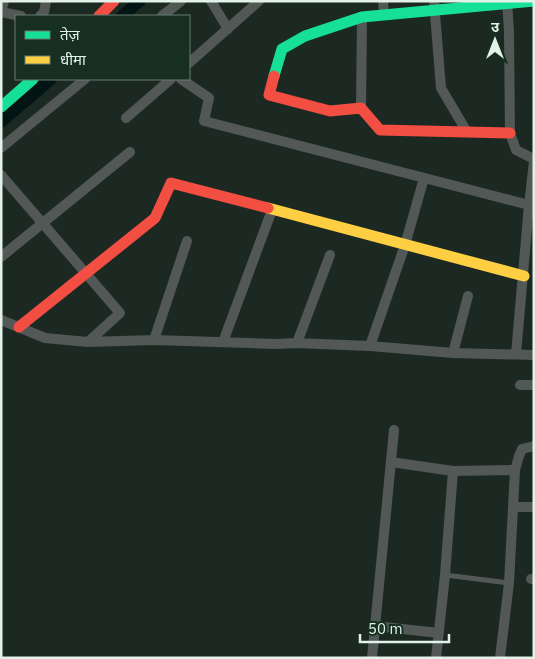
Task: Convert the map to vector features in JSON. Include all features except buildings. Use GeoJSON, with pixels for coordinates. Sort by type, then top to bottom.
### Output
{"type":"FeatureCollection","features":[{"type":"Feature","properties":{"kind":"street"},"geometry":{"type":"LineString","coordinates":[[4,1],[1,12],[17,15]]}},
{"type":"Feature","properties":{"kind":"street"},"geometry":{"type":"LineString","coordinates":[[41,15],[44,12],[46,1]]}},
{"type":"Feature","properties":{"kind":"street"},"geometry":{"type":"LineString","coordinates":[[100,15],[114,1]]}},
{"type":"Feature","properties":{"kind":"street"},"geometry":{"type":"LineString","coordinates":[[163,15],[181,1]]}},
{"type":"Feature","properties":{"kind":"street"},"geometry":{"type":"LineString","coordinates":[[211,1],[228,29]]}},
{"type":"Feature","properties":{"kind":"street"},"geometry":{"type":"LineString","coordinates":[[190,62],[260,1]]}},
{"type":"Feature","properties":{"kind":"street"},"geometry":{"type":"LineString","coordinates":[[383,1],[384,15]]}},
{"type":"Feature","properties":{"kind":"street"},"geometry":{"type":"LineString","coordinates":[[361,108],[330,111],[269,95],[282,49],[305,36],[362,17],[434,6],[534,1]]}},
{"type":"Feature","properties":{"kind":"street"},"geometry":{"type":"LineString","coordinates":[[507,2],[510,132],[516,150],[534,160],[516,354]]}},
{"type":"Feature","properties":{"kind":"street"},"geometry":{"type":"LineString","coordinates":[[434,6],[441,88],[467,132]]}},
{"type":"Feature","properties":{"kind":"street"},"geometry":{"type":"LineString","coordinates":[[362,17],[361,108],[380,130],[510,132]]}},
{"type":"Feature","properties":{"kind":"street"},"geometry":{"type":"LineString","coordinates":[[1,107],[32,80]]}},
{"type":"Feature","properties":{"kind":"street"},"geometry":{"type":"LineString","coordinates":[[1,148],[84,80]]}},
{"type":"Feature","properties":{"kind":"street"},"geometry":{"type":"LineString","coordinates":[[126,118],[170,80]]}},
{"type":"Feature","properties":{"kind":"street"},"geometry":{"type":"LineString","coordinates":[[182,80],[209,98],[204,120],[529,205]]}},
{"type":"Feature","properties":{"kind":"street"},"geometry":{"type":"LineString","coordinates":[[1,257],[130,152]]}},
{"type":"Feature","properties":{"kind":"street"},"geometry":{"type":"LineString","coordinates":[[1,175],[120,313],[88,342]]}},
{"type":"Feature","properties":{"kind":"street"},"geometry":{"type":"LineString","coordinates":[[370,346],[405,245],[424,178]]}},
{"type":"Feature","properties":{"kind":"street"},"geometry":{"type":"LineString","coordinates":[[19,328],[155,218],[171,183],[524,276]]}},
{"type":"Feature","properties":{"kind":"street"},"geometry":{"type":"LineString","coordinates":[[223,342],[272,210]]}},
{"type":"Feature","properties":{"kind":"street"},"geometry":{"type":"LineString","coordinates":[[154,340],[187,241]]}},
{"type":"Feature","properties":{"kind":"street"},"geometry":{"type":"LineString","coordinates":[[297,343],[330,255]]}},
{"type":"Feature","properties":{"kind":"street"},"geometry":{"type":"LineString","coordinates":[[453,353],[468,296]]}},
{"type":"Feature","properties":{"kind":"street"},"geometry":{"type":"LineString","coordinates":[[1,320],[45,338],[88,342],[154,340],[297,343],[370,346],[453,353],[534,355]]}},
{"type":"Feature","properties":{"kind":"street"},"geometry":{"type":"LineString","coordinates":[[520,385],[534,386]]}},
{"type":"Feature","properties":{"kind":"street"},"geometry":{"type":"LineString","coordinates":[[372,658],[394,430]]}},
{"type":"Feature","properties":{"kind":"street"},"geometry":{"type":"LineString","coordinates":[[500,658],[518,456],[522,449],[534,446]]}},
{"type":"Feature","properties":{"kind":"street"},"geometry":{"type":"LineString","coordinates":[[391,462],[453,470],[516,470]]}},
{"type":"Feature","properties":{"kind":"street"},"geometry":{"type":"LineString","coordinates":[[436,658],[453,470]]}},
{"type":"Feature","properties":{"kind":"street"},"geometry":{"type":"LineString","coordinates":[[513,507],[534,507]]}},
{"type":"Feature","properties":{"kind":"street"},"geometry":{"type":"LineString","coordinates":[[375,626],[439,633]]}},
{"type":"Feature","properties":{"kind":"lane"},"geometry":{"type":"LineString","coordinates":[[445,575],[508,584]]}},
{"type":"Feature","properties":{"kind":"waterway"},"geometry":{"type":"LineString","coordinates":[[123,15],[140,1]]}},
{"type":"Feature","properties":{"kind":"waterway"},"geometry":{"type":"LineString","coordinates":[[1,122],[50,80]]}},
{"type":"Feature","properties":{"kind":"traffic: fast"},"geometry":{"type":"LineString","coordinates":[[274,76],[282,49],[305,36],[362,17],[534,1]]}},
{"type":"Feature","properties":{"kind":"traffic: fast"},"geometry":{"type":"LineString","coordinates":[[1,107],[32,80]]}},
{"type":"Feature","properties":{"kind":"traffic: slow"},"geometry":{"type":"LineString","coordinates":[[268,208],[524,276]]}},
{"type":"Feature","properties":{"kind":"traffic: jam"},"geometry":{"type":"LineString","coordinates":[[100,15],[114,1]]}},
{"type":"Feature","properties":{"kind":"traffic: jam"},"geometry":{"type":"LineString","coordinates":[[274,76],[269,95],[330,111],[361,108],[380,130],[510,133]]}},
{"type":"Feature","properties":{"kind":"traffic: jam"},"geometry":{"type":"LineString","coordinates":[[19,327],[155,218],[171,183],[268,208]]}}]}
